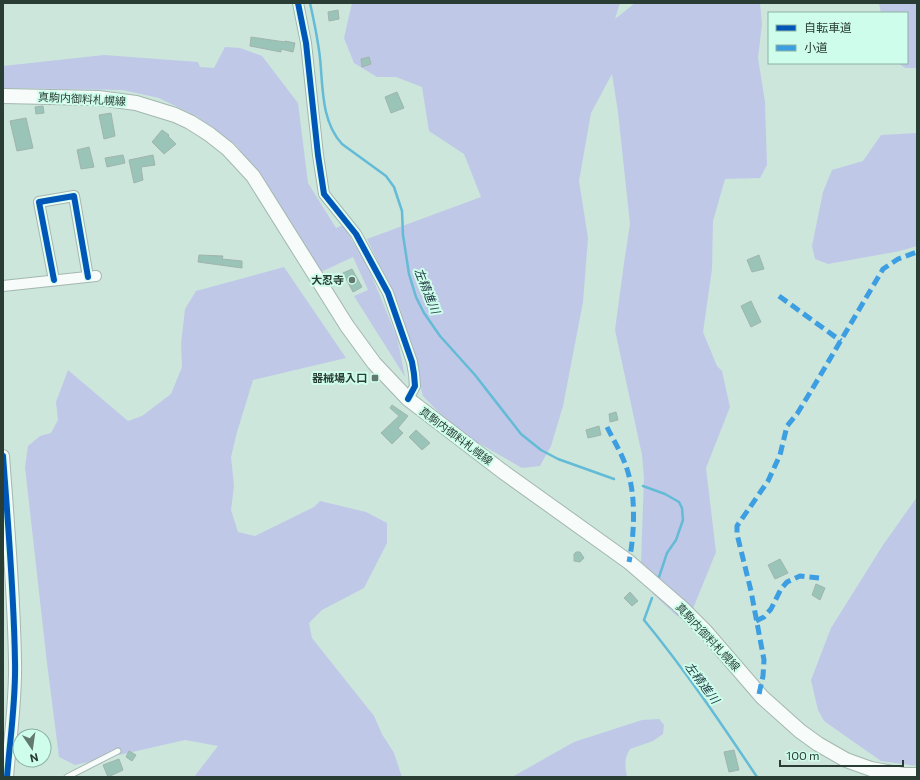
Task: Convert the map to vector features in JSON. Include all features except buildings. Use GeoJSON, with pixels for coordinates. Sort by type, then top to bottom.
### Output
{"type":"FeatureCollection","features":[{"type":"Feature","properties":{"kind":"main road","name":"真駒内御料札幌線"},"geometry":{"type":"LineString","coordinates":[[3,96],[98,98],[136,102],[175,115],[209,134],[228,149],[253,176],[347,326],[374,363],[408,399],[502,471],[629,562],[681,607],[706,632],[762,697],[800,731],[818,744],[846,760],[871,769],[903,775],[917,775]]}},
{"type":"Feature","properties":{"kind":"street"},"geometry":{"type":"LineString","coordinates":[[298,3],[306,43],[318,155],[324,194],[356,234],[388,293],[405,341],[414,374],[415,386],[408,399]]}},
{"type":"Feature","properties":{"kind":"street"},"geometry":{"type":"LineString","coordinates":[[3,286],[92,277],[74,196],[39,202],[54,280]]}},
{"type":"Feature","properties":{"kind":"street"},"geometry":{"type":"LineString","coordinates":[[3,456],[15,663],[14,699],[6,777]]}},
{"type":"Feature","properties":{"kind":"lane"},"geometry":{"type":"LineString","coordinates":[[67,777],[118,751]]}},
{"type":"Feature","properties":{"kind":"shaded area"},"geometry":{"type":"Polygon","coordinates":[[[352,3],[620,3],[615,19],[635,3],[760,3],[762,24],[758,58],[765,102],[767,165],[760,178],[725,179],[713,221],[712,269],[703,332],[717,366],[722,371],[730,407],[706,468],[716,552],[692,611],[677,616],[652,593],[641,562],[644,478],[642,455],[615,330],[630,224],[618,112],[612,74],[591,113],[579,181],[588,238],[583,302],[563,406],[551,446],[540,466],[522,468],[456,430],[423,396],[399,305],[367,239],[481,197],[464,154],[429,131],[422,87],[396,77],[377,77],[354,63],[344,38],[352,3]]]}},
{"type":"Feature","properties":{"kind":"shaded area"},"geometry":{"type":"Polygon","coordinates":[[[879,3],[917,3],[917,68],[905,68],[899,64],[908,64],[908,12],[881,12],[879,3]]]}},
{"type":"Feature","properties":{"kind":"shaded area"},"geometry":{"type":"Polygon","coordinates":[[[225,47],[240,48],[262,56],[298,103],[308,183],[336,228],[343,225],[368,267],[397,337],[405,377],[354,296],[368,290],[353,257],[321,272],[258,173],[236,145],[198,117],[159,98],[123,90],[3,88],[3,66],[104,55],[198,62],[200,67],[214,68],[225,47]]]}},
{"type":"Feature","properties":{"kind":"shaded area"},"geometry":{"type":"Polygon","coordinates":[[[917,133],[917,246],[900,251],[828,264],[815,259],[812,246],[823,192],[832,170],[863,161],[881,135],[917,133]]]}},
{"type":"Feature","properties":{"kind":"shaded area"},"geometry":{"type":"Polygon","coordinates":[[[284,267],[346,358],[253,380],[231,457],[234,486],[231,510],[238,532],[255,536],[314,507],[320,501],[366,512],[387,523],[387,543],[364,588],[322,610],[309,623],[312,638],[374,716],[382,734],[394,753],[402,777],[194,777],[218,746],[185,740],[75,765],[59,757],[25,467],[28,446],[40,436],[51,433],[58,420],[56,402],[68,370],[128,421],[142,416],[171,394],[182,367],[181,344],[185,309],[196,291],[284,267]]]}},
{"type":"Feature","properties":{"kind":"shaded area"},"geometry":{"type":"Polygon","coordinates":[[[917,497],[917,766],[881,761],[824,721],[818,710],[811,680],[831,628],[883,545],[917,497]]]}},
{"type":"Feature","properties":{"kind":"shaded area"},"geometry":{"type":"Polygon","coordinates":[[[659,719],[664,725],[663,734],[653,741],[630,749],[628,752],[626,762],[627,777],[512,777],[574,742],[642,720],[659,719]]]}},
{"type":"Feature","properties":{"kind":"waterway","name":"左精進川"},"geometry":{"type":"LineString","coordinates":[[310,3],[319,51],[324,103],[330,125],[342,144],[386,176],[394,187],[402,211],[403,235],[409,274],[416,297],[424,313],[440,336],[475,375],[521,434],[541,450],[558,459],[614,479]]}},
{"type":"Feature","properties":{"kind":"waterway","name":"左精進川"},"geometry":{"type":"LineString","coordinates":[[643,486],[665,494],[679,502],[682,508],[683,520],[676,540],[667,553],[658,580]]}},
{"type":"Feature","properties":{"kind":"waterway","name":"左精進川"},"geometry":{"type":"LineString","coordinates":[[652,598],[644,620],[688,677],[757,777]]}},
{"type":"Feature","properties":{"kind":"marked path"},"geometry":{"type":"LineString","coordinates":[[759,694],[763,676],[764,660],[751,591],[737,534],[737,526],[768,481],[780,455],[787,426],[797,414],[883,269],[898,259],[917,252]]}},
{"type":"Feature","properties":{"kind":"marked path"},"geometry":{"type":"LineString","coordinates":[[779,296],[841,341]]}},
{"type":"Feature","properties":{"kind":"marked path"},"geometry":{"type":"LineString","coordinates":[[607,427],[625,463],[633,496],[634,519],[629,562]]}},
{"type":"Feature","properties":{"kind":"marked path"},"geometry":{"type":"LineString","coordinates":[[756,621],[764,617],[771,609],[781,589],[787,582],[800,576],[819,578]]}},
{"type":"Feature","properties":{"kind":"cycle path"},"geometry":{"type":"LineString","coordinates":[[298,3],[306,43],[318,155],[324,194],[356,234],[388,293],[412,362],[415,386],[408,399]]}},
{"type":"Feature","properties":{"kind":"cycle path"},"geometry":{"type":"LineString","coordinates":[[54,280],[39,202],[74,196],[88,277]]}},
{"type":"Feature","properties":{"kind":"cycle path"},"geometry":{"type":"LineString","coordinates":[[3,456],[12,584],[15,662],[14,705],[7,777]]}},
{"type":"Feature","properties":{"kind":"place","name":"大忍寺"},"geometry":{"type":"Point","coordinates":[352,280]}},
{"type":"Feature","properties":{"kind":"place","name":"器械場入口"},"geometry":{"type":"Point","coordinates":[375,378]}}]}
